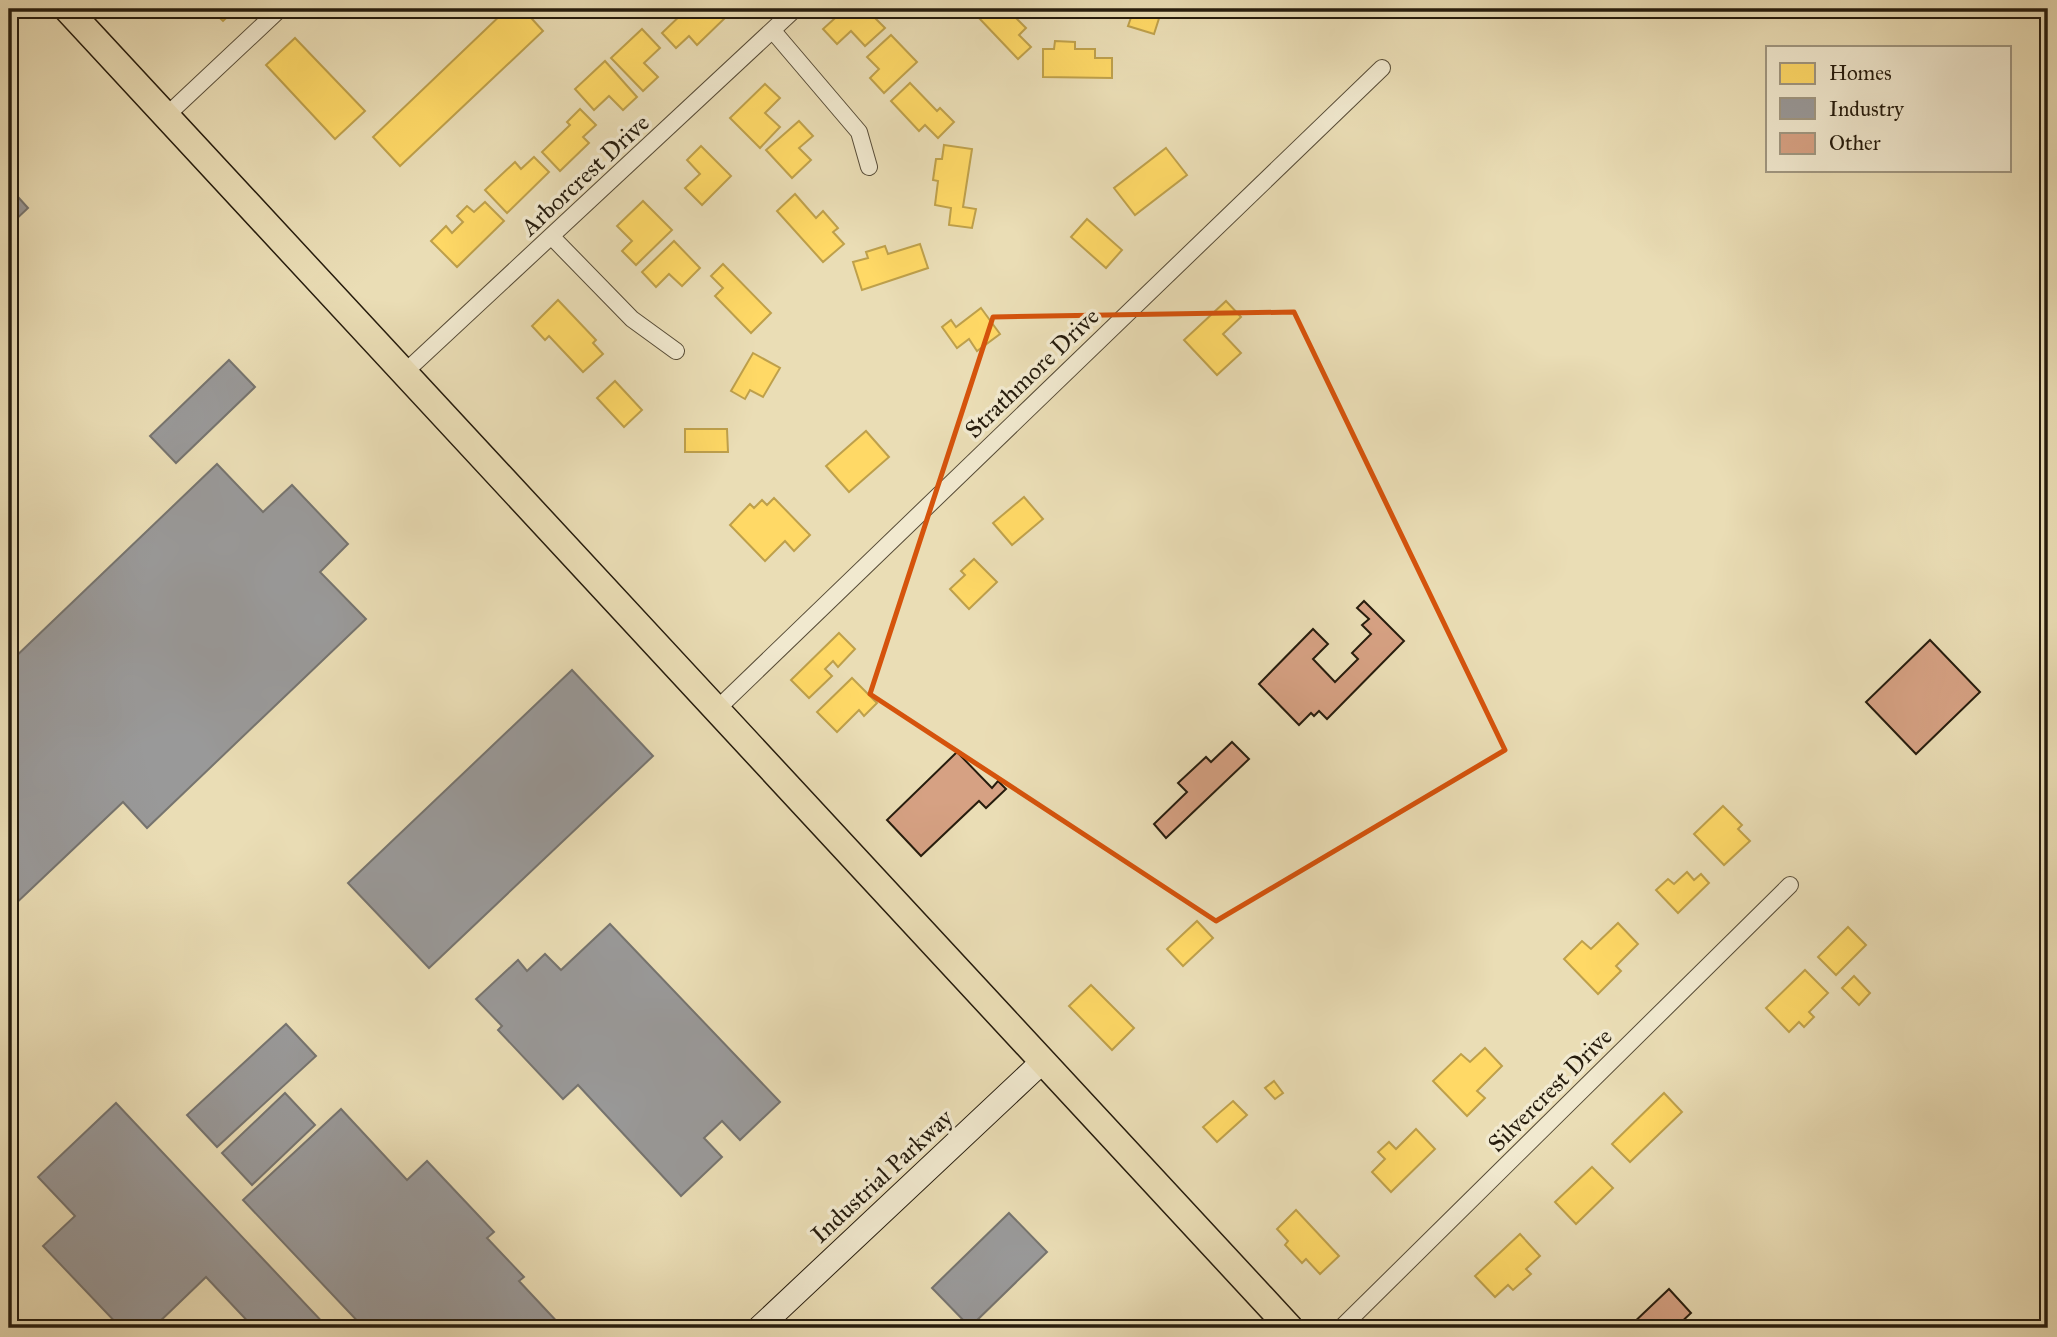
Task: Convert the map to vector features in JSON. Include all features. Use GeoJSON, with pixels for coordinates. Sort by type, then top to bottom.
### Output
{"type":"FeatureCollection","features":[{"type":"Feature","properties":{"kind":"main road"},"geometry":{"type":"LineString","coordinates":[[67,9],[1041,1063],[1290,1328]]}},
{"type":"Feature","properties":{"kind":"street"},"geometry":{"type":"LineString","coordinates":[[166,116],[280,9]]}},
{"type":"Feature","properties":{"kind":"street","name":"Arborcrest Drive"},"geometry":{"type":"LineString","coordinates":[[404,373],[795,9]]}},
{"type":"Feature","properties":{"kind":"street"},"geometry":{"type":"LineString","coordinates":[[773,31],[859,132],[869,167]]}},
{"type":"Feature","properties":{"kind":"street","name":"Strathmore Drive"},"geometry":{"type":"LineString","coordinates":[[715,711],[1382,68]]}},
{"type":"Feature","properties":{"kind":"street"},"geometry":{"type":"LineString","coordinates":[[552,237],[632,319],[676,351]]}},
{"type":"Feature","properties":{"kind":"street","name":"Silvercrest Drive"},"geometry":{"type":"LineString","coordinates":[[1341,1328],[1790,885]]}},
{"type":"Feature","properties":{"kind":"street","name":"Industrial Parkway"},"geometry":{"type":"LineString","coordinates":[[758,1328],[1041,1063]]}},
{"type":"Feature","properties":{"kind":"highlighted area"},"geometry":{"type":"Polygon","coordinates":[[[1294,312],[1505,750],[1216,921],[870,694],[993,317],[1294,312]]]}},
{"type":"Feature","properties":{"kind":"building: Homes"},"geometry":{"type":"Polygon","coordinates":[[[210,9],[236,9],[223,21],[210,9]]]}},
{"type":"Feature","properties":{"kind":"building: Homes"},"geometry":{"type":"Polygon","coordinates":[[[507,9],[523,9],[543,31],[400,166],[373,137],[507,9]]]}},
{"type":"Feature","properties":{"kind":"building: Homes"},"geometry":{"type":"Polygon","coordinates":[[[687,9],[719,9],[726,17],[697,45],[689,36],[676,48],[662,33],[687,9]]]}},
{"type":"Feature","properties":{"kind":"building: Homes"},"geometry":{"type":"Polygon","coordinates":[[[845,9],[866,9],[885,28],[865,46],[851,31],[837,44],[823,29],[845,9]]]}},
{"type":"Feature","properties":{"kind":"building: Homes"},"geometry":{"type":"Polygon","coordinates":[[[986,9],[1016,9],[1022,14],[1017,19],[1026,28],[1019,35],[1031,47],[1018,59],[978,17],[986,9]]]}},
{"type":"Feature","properties":{"kind":"building: Homes"},"geometry":{"type":"Polygon","coordinates":[[[1134,9],[1162,9],[1154,34],[1128,26],[1134,9]]]}},
{"type":"Feature","properties":{"kind":"building: Homes"},"geometry":{"type":"Polygon","coordinates":[[[642,29],[660,48],[644,63],[658,77],[643,91],[611,58],[642,29]]]}},
{"type":"Feature","properties":{"kind":"building: Homes"},"geometry":{"type":"Polygon","coordinates":[[[891,35],[917,62],[884,93],[870,78],[879,69],[867,57],[891,35]]]}},
{"type":"Feature","properties":{"kind":"building: Homes"},"geometry":{"type":"Polygon","coordinates":[[[295,38],[365,111],[335,139],[266,65],[295,38]]]}},
{"type":"Feature","properties":{"kind":"building: Homes"},"geometry":{"type":"Polygon","coordinates":[[[1055,41],[1075,42],[1075,49],[1095,49],[1095,58],[1112,58],[1112,78],[1043,77],[1043,49],[1054,49],[1055,41]]]}},
{"type":"Feature","properties":{"kind":"building: Homes"},"geometry":{"type":"Polygon","coordinates":[[[605,61],[637,97],[623,110],[609,96],[594,110],[575,89],[605,61]]]}},
{"type":"Feature","properties":{"kind":"building: Homes"},"geometry":{"type":"Polygon","coordinates":[[[910,83],[937,111],[940,108],[954,122],[938,138],[925,125],[919,131],[891,101],[910,83]]]}},
{"type":"Feature","properties":{"kind":"building: Homes"},"geometry":{"type":"Polygon","coordinates":[[[765,84],[780,98],[765,113],[780,127],[760,148],[730,118],[765,84]]]}},
{"type":"Feature","properties":{"kind":"building: Homes"},"geometry":{"type":"Polygon","coordinates":[[[580,109],[596,125],[583,137],[589,143],[560,171],[542,152],[570,125],[567,122],[580,109]]]}},
{"type":"Feature","properties":{"kind":"building: Homes"},"geometry":{"type":"Polygon","coordinates":[[[799,121],[813,136],[799,148],[811,160],[792,178],[766,150],[799,121]]]}},
{"type":"Feature","properties":{"kind":"building: Homes"},"geometry":{"type":"Polygon","coordinates":[[[944,145],[972,149],[963,207],[976,209],[972,228],[949,225],[951,208],[935,205],[938,181],[933,180],[936,159],[942,159],[944,145]]]}},
{"type":"Feature","properties":{"kind":"building: Homes"},"geometry":{"type":"Polygon","coordinates":[[[701,146],[731,176],[702,205],[685,188],[700,174],[687,160],[701,146]]]}},
{"type":"Feature","properties":{"kind":"building: Homes"},"geometry":{"type":"Polygon","coordinates":[[[1166,148],[1187,175],[1135,215],[1114,188],[1166,148]]]}},
{"type":"Feature","properties":{"kind":"building: Homes"},"geometry":{"type":"Polygon","coordinates":[[[534,157],[549,172],[507,213],[485,190],[515,162],[521,169],[534,157]]]}},
{"type":"Feature","properties":{"kind":"building: Homes"},"geometry":{"type":"Polygon","coordinates":[[[795,194],[816,218],[823,211],[838,228],[833,232],[844,244],[823,262],[777,211],[795,194]]]}},
{"type":"Feature","properties":{"kind":"building: Homes"},"geometry":{"type":"Polygon","coordinates":[[[643,201],[672,230],[636,265],[622,251],[632,241],[617,226],[643,201]]]}},
{"type":"Feature","properties":{"kind":"building: Homes"},"geometry":{"type":"Polygon","coordinates":[[[485,202],[504,221],[457,267],[431,241],[446,226],[452,233],[463,222],[457,216],[467,206],[474,212],[485,202]]]}},
{"type":"Feature","properties":{"kind":"building: Homes"},"geometry":{"type":"Polygon","coordinates":[[[1087,219],[1122,250],[1106,268],[1071,237],[1087,219]]]}},
{"type":"Feature","properties":{"kind":"building: Homes"},"geometry":{"type":"Polygon","coordinates":[[[674,241],[700,268],[682,286],[669,274],[656,287],[642,272],[674,241]]]}},
{"type":"Feature","properties":{"kind":"building: Homes"},"geometry":{"type":"Polygon","coordinates":[[[920,244],[928,268],[862,290],[853,262],[868,258],[866,252],[885,246],[888,254],[920,244]]]}},
{"type":"Feature","properties":{"kind":"building: Homes"},"geometry":{"type":"Polygon","coordinates":[[[723,264],[771,313],[751,333],[715,296],[723,288],[711,276],[723,264]]]}},
{"type":"Feature","properties":{"kind":"building: Homes"},"geometry":{"type":"Polygon","coordinates":[[[558,300],[596,340],[593,343],[603,354],[583,372],[549,336],[545,340],[532,326],[558,300]]]}},
{"type":"Feature","properties":{"kind":"building: Homes"},"geometry":{"type":"Polygon","coordinates":[[[1226,301],[1241,317],[1223,334],[1241,353],[1217,375],[1184,340],[1226,301]]]}},
{"type":"Feature","properties":{"kind":"building: Homes"},"geometry":{"type":"Polygon","coordinates":[[[981,308],[1000,334],[977,351],[969,339],[957,348],[942,327],[951,320],[956,327],[981,308]]]}},
{"type":"Feature","properties":{"kind":"building: Homes"},"geometry":{"type":"Polygon","coordinates":[[[753,353],[780,368],[763,397],[750,390],[745,399],[731,391],[753,353]]]}},
{"type":"Feature","properties":{"kind":"building: Homes"},"geometry":{"type":"Polygon","coordinates":[[[615,381],[642,410],[624,427],[597,398],[615,381]]]}},
{"type":"Feature","properties":{"kind":"building: Homes"},"geometry":{"type":"Polygon","coordinates":[[[685,429],[727,429],[728,452],[685,452],[685,429]]]}},
{"type":"Feature","properties":{"kind":"building: Homes"},"geometry":{"type":"Polygon","coordinates":[[[866,431],[889,457],[849,492],[826,466],[866,431]]]}},
{"type":"Feature","properties":{"kind":"building: Homes"},"geometry":{"type":"Polygon","coordinates":[[[1024,497],[1043,519],[1012,545],[993,523],[1024,497]]]}},
{"type":"Feature","properties":{"kind":"building: Homes"},"geometry":{"type":"Polygon","coordinates":[[[774,498],[810,535],[794,551],[785,541],[765,561],[730,525],[750,504],[754,508],[762,500],[767,505],[774,498]]]}},
{"type":"Feature","properties":{"kind":"building: Homes"},"geometry":{"type":"Polygon","coordinates":[[[974,559],[997,582],[969,609],[950,589],[965,575],[961,571],[974,559]]]}},
{"type":"Feature","properties":{"kind":"building: Homes"},"geometry":{"type":"Polygon","coordinates":[[[839,633],[855,649],[838,667],[833,661],[825,669],[832,676],[809,698],[791,680],[839,633]]]}},
{"type":"Feature","properties":{"kind":"building: Homes"},"geometry":{"type":"Polygon","coordinates":[[[852,678],[877,703],[864,716],[859,710],[837,732],[817,712],[852,678]]]}},
{"type":"Feature","properties":{"kind":"building: Homes"},"geometry":{"type":"Polygon","coordinates":[[[1723,806],[1742,825],[1738,829],[1750,841],[1724,865],[1694,834],[1723,806]]]}},
{"type":"Feature","properties":{"kind":"building: Homes"},"geometry":{"type":"Polygon","coordinates":[[[1687,872],[1694,880],[1701,874],[1709,883],[1678,913],[1656,890],[1668,879],[1674,884],[1687,872]]]}},
{"type":"Feature","properties":{"kind":"building: Homes"},"geometry":{"type":"Polygon","coordinates":[[[1197,921],[1213,938],[1183,966],[1167,949],[1197,921]]]}},
{"type":"Feature","properties":{"kind":"building: Homes"},"geometry":{"type":"Polygon","coordinates":[[[1618,923],[1638,944],[1616,966],[1621,971],[1598,994],[1564,959],[1582,941],[1591,949],[1618,923]]]}},
{"type":"Feature","properties":{"kind":"building: Homes"},"geometry":{"type":"Polygon","coordinates":[[[1848,927],[1866,945],[1836,975],[1818,957],[1848,927]]]}},
{"type":"Feature","properties":{"kind":"building: Homes"},"geometry":{"type":"Polygon","coordinates":[[[1805,970],[1828,993],[1809,1012],[1814,1017],[1804,1027],[1799,1022],[1789,1032],[1766,1008],[1805,970]]]}},
{"type":"Feature","properties":{"kind":"building: Homes"},"geometry":{"type":"Polygon","coordinates":[[[1854,976],[1870,993],[1859,1005],[1842,988],[1854,976]]]}},
{"type":"Feature","properties":{"kind":"building: Homes"},"geometry":{"type":"Polygon","coordinates":[[[1091,985],[1134,1028],[1112,1050],[1069,1006],[1091,985]]]}},
{"type":"Feature","properties":{"kind":"building: Homes"},"geometry":{"type":"Polygon","coordinates":[[[1485,1048],[1502,1066],[1477,1091],[1485,1098],[1467,1116],[1433,1081],[1461,1054],[1470,1062],[1485,1048]]]}},
{"type":"Feature","properties":{"kind":"building: Homes"},"geometry":{"type":"Polygon","coordinates":[[[1274,1081],[1283,1093],[1275,1099],[1265,1088],[1274,1081]]]}},
{"type":"Feature","properties":{"kind":"building: Homes"},"geometry":{"type":"Polygon","coordinates":[[[1664,1093],[1682,1112],[1630,1162],[1612,1144],[1664,1093]]]}},
{"type":"Feature","properties":{"kind":"building: Homes"},"geometry":{"type":"Polygon","coordinates":[[[1233,1101],[1247,1115],[1217,1142],[1203,1127],[1233,1101]]]}},
{"type":"Feature","properties":{"kind":"building: Homes"},"geometry":{"type":"Polygon","coordinates":[[[1416,1129],[1435,1149],[1391,1192],[1372,1172],[1385,1159],[1378,1152],[1389,1142],[1396,1149],[1416,1129]]]}},
{"type":"Feature","properties":{"kind":"building: Homes"},"geometry":{"type":"Polygon","coordinates":[[[1592,1167],[1613,1188],[1576,1224],[1555,1202],[1592,1167]]]}},
{"type":"Feature","properties":{"kind":"building: Homes"},"geometry":{"type":"Polygon","coordinates":[[[1296,1210],[1339,1256],[1320,1274],[1306,1259],[1302,1263],[1285,1245],[1288,1241],[1277,1229],[1296,1210]]]}},
{"type":"Feature","properties":{"kind":"building: Homes"},"geometry":{"type":"Polygon","coordinates":[[[1520,1234],[1540,1256],[1526,1269],[1531,1274],[1513,1290],[1508,1285],[1495,1297],[1475,1276],[1520,1234]]]}},
{"type":"Feature","properties":{"kind":"building: Industry"},"geometry":{"type":"Polygon","coordinates":[[[9,187],[28,208],[9,226],[9,187]]]}},
{"type":"Feature","properties":{"kind":"building: Industry"},"geometry":{"type":"Polygon","coordinates":[[[229,360],[255,387],[176,463],[150,436],[229,360]]]}},
{"type":"Feature","properties":{"kind":"building: Industry"},"geometry":{"type":"Polygon","coordinates":[[[217,464],[263,512],[292,485],[348,544],[320,572],[366,619],[147,828],[123,802],[9,910],[9,663],[217,464]]]}},
{"type":"Feature","properties":{"kind":"building: Industry"},"geometry":{"type":"Polygon","coordinates":[[[572,670],[653,756],[429,968],[348,883],[572,670]]]}},
{"type":"Feature","properties":{"kind":"building: Industry"},"geometry":{"type":"Polygon","coordinates":[[[610,924],[780,1102],[740,1140],[722,1121],[704,1138],[722,1157],[681,1196],[578,1085],[563,1099],[498,1030],[502,1026],[476,999],[518,960],[527,971],[545,954],[561,970],[610,924]]]}},
{"type":"Feature","properties":{"kind":"building: Industry"},"geometry":{"type":"Polygon","coordinates":[[[286,1024],[316,1056],[217,1147],[187,1115],[286,1024]]]}},
{"type":"Feature","properties":{"kind":"building: Industry"},"geometry":{"type":"Polygon","coordinates":[[[285,1093],[315,1125],[252,1185],[222,1153],[285,1093]]]}},
{"type":"Feature","properties":{"kind":"building: Industry"},"geometry":{"type":"Polygon","coordinates":[[[116,1103],[328,1328],[254,1328],[206,1277],[153,1328],[121,1328],[43,1246],[75,1216],[38,1177],[116,1103]]]}},
{"type":"Feature","properties":{"kind":"building: Industry"},"geometry":{"type":"Polygon","coordinates":[[[341,1109],[407,1180],[427,1161],[494,1232],[487,1238],[524,1277],[519,1281],[563,1328],[364,1328],[243,1200],[341,1109]]]}},
{"type":"Feature","properties":{"kind":"building: Industry"},"geometry":{"type":"Polygon","coordinates":[[[1009,1213],[1047,1252],[970,1327],[932,1288],[1009,1213]]]}},
{"type":"Feature","properties":{"kind":"building: Other"},"geometry":{"type":"Polygon","coordinates":[[[1364,601],[1404,641],[1327,719],[1319,711],[1314,716],[1311,713],[1299,725],[1259,684],[1313,629],[1328,644],[1313,659],[1335,682],[1358,659],[1352,653],[1371,634],[1362,625],[1369,619],[1357,608],[1364,601]]]}},
{"type":"Feature","properties":{"kind":"building: Other"},"geometry":{"type":"Polygon","coordinates":[[[1930,640],[1980,692],[1916,754],[1866,702],[1930,640]]]}},
{"type":"Feature","properties":{"kind":"building: Other"},"geometry":{"type":"Polygon","coordinates":[[[1232,742],[1249,759],[1166,838],[1154,824],[1187,792],[1178,783],[1206,757],[1211,762],[1232,742]]]}},
{"type":"Feature","properties":{"kind":"building: Other"},"geometry":{"type":"Polygon","coordinates":[[[957,752],[992,788],[998,781],[1006,789],[986,808],[979,801],[921,856],[887,820],[957,752]]]}},
{"type":"Feature","properties":{"kind":"building: Other"},"geometry":{"type":"Polygon","coordinates":[[[1669,1289],[1691,1313],[1675,1328],[1628,1328],[1669,1289]]]}}]}
